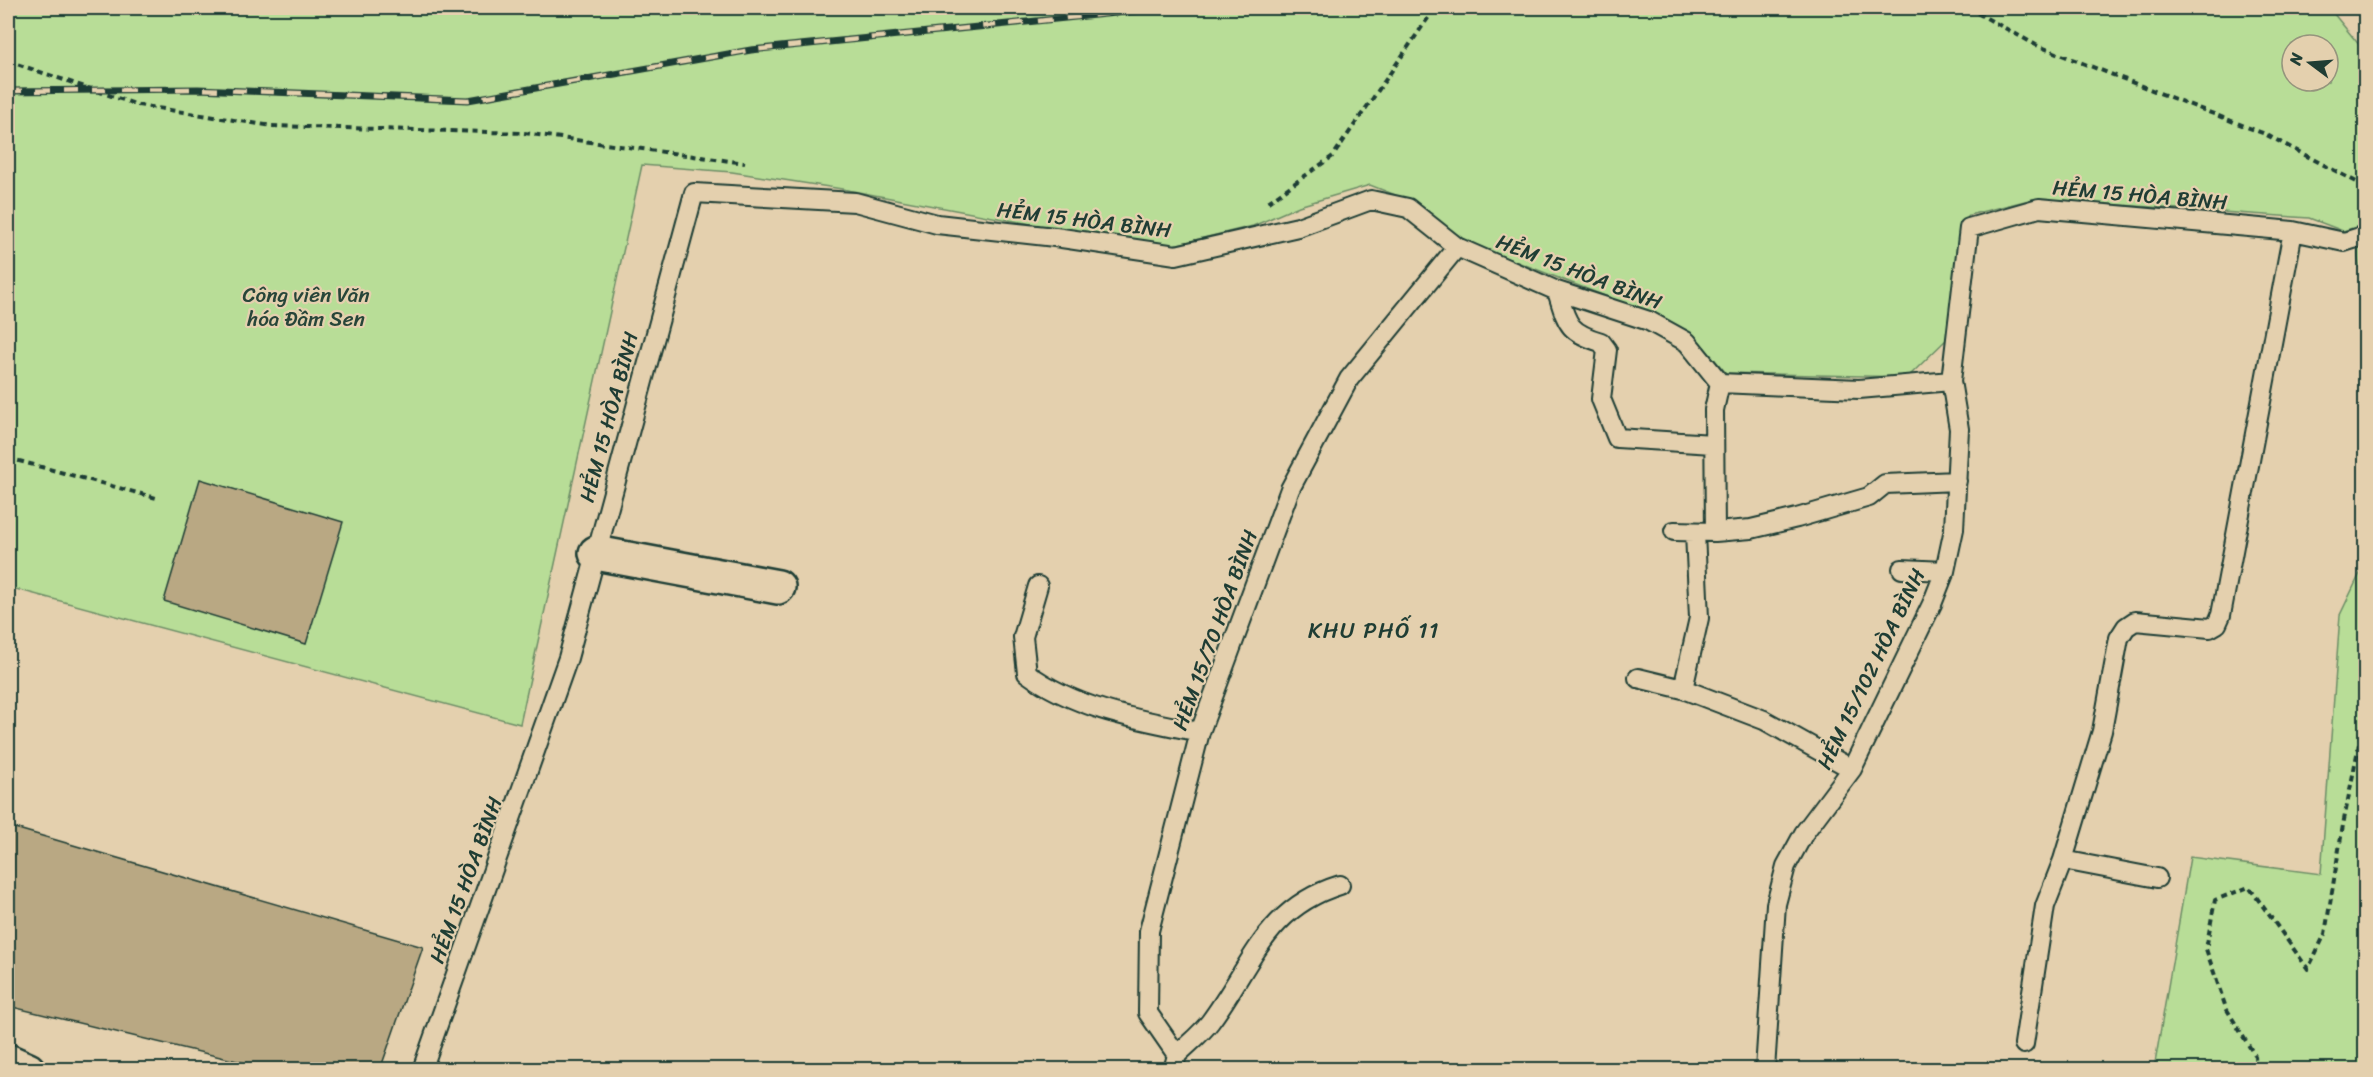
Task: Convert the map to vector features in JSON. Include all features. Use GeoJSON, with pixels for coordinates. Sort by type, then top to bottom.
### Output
{"type":"FeatureCollection","features":[{"type":"Feature","properties":{"kind":"street"},"geometry":{"type":"LineString","coordinates":[[596,553],[778,587]]}},
{"type":"Feature","properties":{"kind":"street"},"geometry":{"type":"LineString","coordinates":[[8,1061],[28,1070]]}},
{"type":"Feature","properties":{"kind":"lane","name":"HẺM 15 HÒA BÌNH"},"geometry":{"type":"LineString","coordinates":[[422,1070],[568,658],[694,193],[855,202],[937,224],[1055,237],[1176,255],[1298,227],[1371,200],[1408,208],[1457,247],[1557,291],[1649,321],[1687,342],[1720,383]]}},
{"type":"Feature","properties":{"kind":"lane","name":"HẺM 15 HÒA BÌNH"},"geometry":{"type":"LineString","coordinates":[[1951,381],[1969,228],[2039,208],[2293,231],[2344,242],[2366,235]]}},
{"type":"Feature","properties":{"kind":"lane"},"geometry":{"type":"LineString","coordinates":[[2024,1044],[2046,906],[2063,860],[2102,731],[2119,638],[2126,627],[2135,621],[2210,628],[2217,624],[2221,615],[2293,231]]}},
{"type":"Feature","properties":{"kind":"lane","name":"HẺM 15/70 HÒA BÌNH"},"geometry":{"type":"LineString","coordinates":[[1175,1062],[1148,1013],[1149,932],[1200,732],[1295,479],[1349,379],[1457,247]]}},
{"type":"Feature","properties":{"kind":"lane"},"geometry":{"type":"LineString","coordinates":[[1557,291],[1566,321],[1579,336],[1601,342],[1606,350],[1601,399],[1617,438],[1713,444]]}},
{"type":"Feature","properties":{"kind":"lane"},"geometry":{"type":"LineString","coordinates":[[1715,532],[1714,410],[1720,383],[1859,389],[1951,381]]}},
{"type":"Feature","properties":{"kind":"lane","name":"HẺM 15/102 HÒA BÌNH"},"geometry":{"type":"LineString","coordinates":[[1765,1070],[1776,904],[1786,866],[1804,833],[1852,769],[1932,604],[1945,571],[1954,529],[1959,429],[1951,381]]}},
{"type":"Feature","properties":{"kind":"lane"},"geometry":{"type":"LineString","coordinates":[[1674,531],[1695,533],[1751,529],[1869,497],[1885,484],[1957,481]]}},
{"type":"Feature","properties":{"kind":"lane"},"geometry":{"type":"LineString","coordinates":[[1683,689],[1699,618],[1695,533]]}},
{"type":"Feature","properties":{"kind":"lane"},"geometry":{"type":"LineString","coordinates":[[1902,569],[1945,571]]}},
{"type":"Feature","properties":{"kind":"lane"},"geometry":{"type":"LineString","coordinates":[[1038,586],[1023,638],[1027,673],[1046,687],[1112,714],[1200,732]]}},
{"type":"Feature","properties":{"kind":"lane"},"geometry":{"type":"LineString","coordinates":[[1638,678],[1683,689],[1764,720],[1852,769]]}},
{"type":"Feature","properties":{"kind":"lane"},"geometry":{"type":"LineString","coordinates":[[2063,860],[2157,878]]}},
{"type":"Feature","properties":{"kind":"lane"},"geometry":{"type":"LineString","coordinates":[[1175,1062],[1209,1024],[1251,956],[1276,923],[1316,892],[1340,885]]}},
{"type":"Feature","properties":{"kind":"path"},"geometry":{"type":"LineString","coordinates":[[1264,205],[1333,156],[1435,8]]}},
{"type":"Feature","properties":{"kind":"path"},"geometry":{"type":"LineString","coordinates":[[1968,8],[2036,45],[2265,134],[2366,187]]}},
{"type":"Feature","properties":{"kind":"path"},"geometry":{"type":"LineString","coordinates":[[8,61],[138,105],[273,126],[524,133],[750,164]]}},
{"type":"Feature","properties":{"kind":"path"},"geometry":{"type":"LineString","coordinates":[[8,458],[160,499]]}},
{"type":"Feature","properties":{"kind":"path"},"geometry":{"type":"LineString","coordinates":[[2256,1070],[2255,1056],[2226,1008],[2206,949],[2215,900],[2249,886],[2308,969],[2325,934],[2343,825],[2366,709]]}},
{"type":"Feature","properties":{"kind":"green space","name":"Công viên Văn hóa Đầm Sen"},"geometry":{"type":"Polygon","coordinates":[[[8,8],[2329,8],[2365,52],[2365,287],[2358,257],[2359,226],[2343,231],[2309,218],[2033,199],[1969,215],[1963,228],[1949,337],[1908,377],[1726,373],[1694,335],[1654,315],[1463,241],[1408,200],[1370,185],[1299,206],[1253,226],[1174,245],[1079,233],[842,189],[732,172],[642,165],[520,724],[8,587],[8,8]]]}},
{"type":"Feature","properties":{"kind":"green space"},"geometry":{"type":"Polygon","coordinates":[[[2365,563],[2365,1069],[2154,1069],[2190,857],[2321,874],[2340,615],[2365,563]]]}},
{"type":"Feature","properties":{"kind":"building"},"geometry":{"type":"Polygon","coordinates":[[[200,479],[343,522],[306,644],[164,601],[200,479]]]}},
{"type":"Feature","properties":{"kind":"building"},"geometry":{"type":"Polygon","coordinates":[[[8,826],[423,947],[380,1070],[274,1070],[8,1006],[8,826]]]}},
{"type":"Feature","properties":{"kind":"railway"},"geometry":{"type":"LineString","coordinates":[[8,91],[198,89],[468,100],[751,50],[1165,8]]}},
{"type":"Feature","properties":{"kind":"district","name":"KHU PHỐ 11"},"geometry":{"type":"Point","coordinates":[1374,630]}}]}
